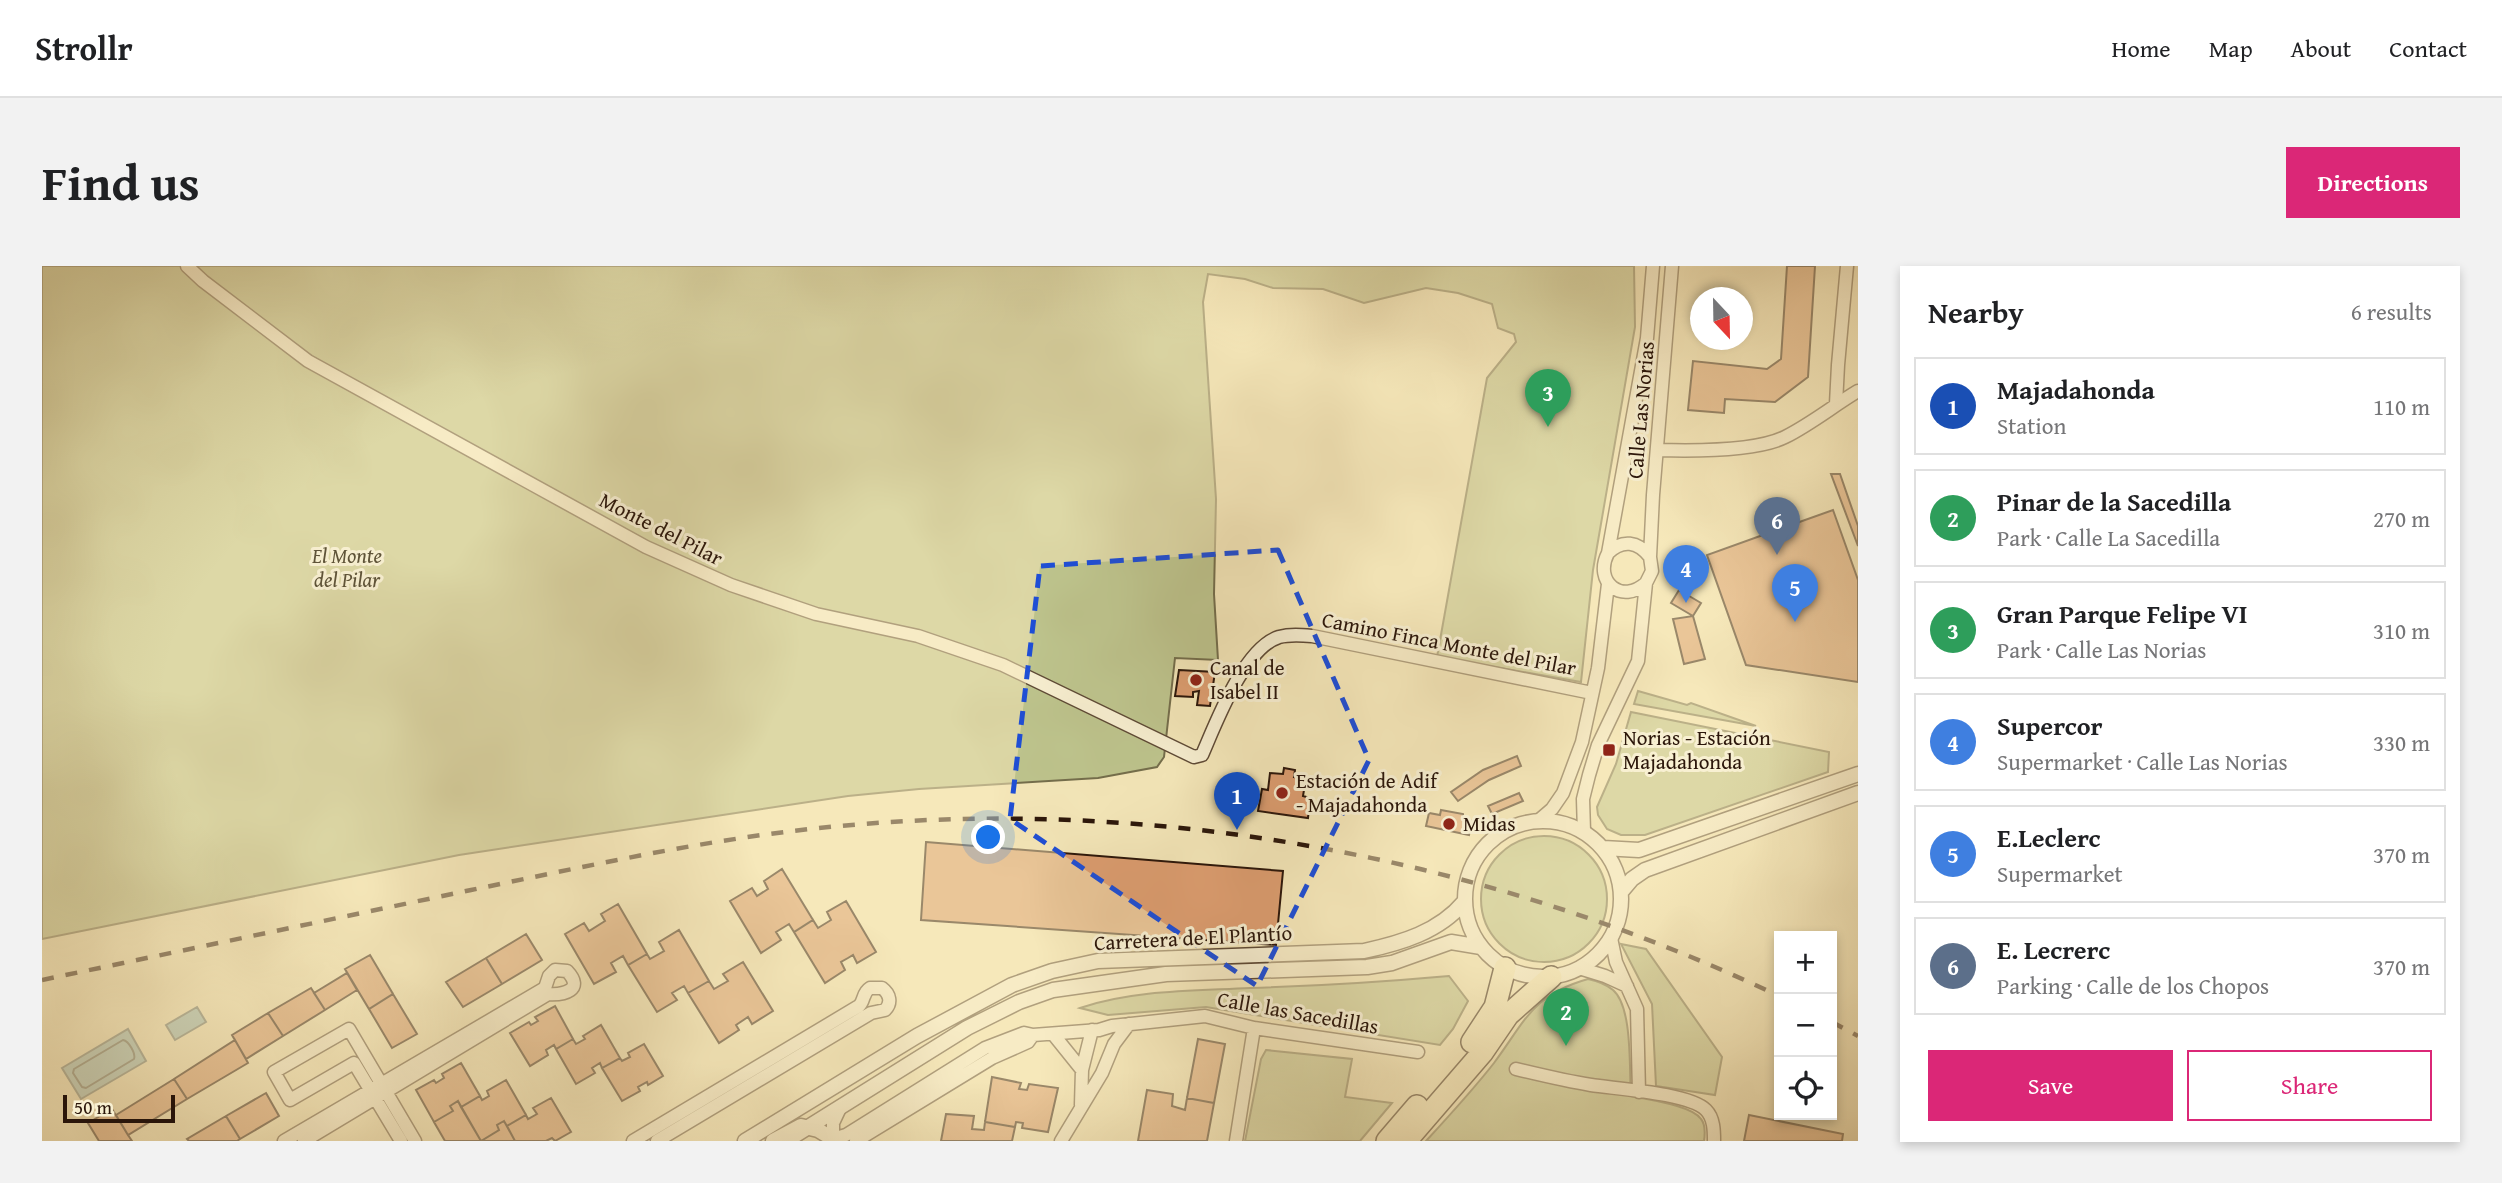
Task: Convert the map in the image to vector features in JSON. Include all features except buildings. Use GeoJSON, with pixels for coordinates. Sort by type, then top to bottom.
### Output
{"type":"FeatureCollection","features":[{"type":"Feature","properties":{"kind":"highway"},"geometry":{"type":"LineString","coordinates":[[1387,1141],[1472,1043],[1495,1007],[1505,968]]}},
{"type":"Feature","properties":{"kind":"highway"},"geometry":{"type":"LineString","coordinates":[[1406,1141],[1482,1053],[1507,1014],[1551,977]]}},
{"type":"Feature","properties":{"kind":"street","name":"Monte del Pilar"},"geometry":{"type":"LineString","coordinates":[[187,266],[308,361],[646,547],[732,585],[780,602],[817,614],[918,636],[1003,665],[1160,739]]}},
{"type":"Feature","properties":{"kind":"street"},"geometry":{"type":"LineString","coordinates":[[1644,266],[1652,285]]}},
{"type":"Feature","properties":{"kind":"street","name":"Calle Las Norias"},"geometry":{"type":"LineString","coordinates":[[1538,821],[1552,809],[1563,793],[1582,742],[1598,668],[1608,583],[1602,568],[1608,553],[1647,338],[1653,266]]}},
{"type":"Feature","properties":{"kind":"street","name":"Calle Las Norias"},"geometry":{"type":"LineString","coordinates":[[1584,832],[1583,799],[1589,775],[1598,745],[1638,661],[1646,583],[1652,571],[1650,557],[1657,450],[1672,266]]}},
{"type":"Feature","properties":{"kind":"street"},"geometry":{"type":"LineString","coordinates":[[1836,404],[1847,266]]}},
{"type":"Feature","properties":{"kind":"street"},"geometry":{"type":"LineString","coordinates":[[1657,450],[1685,451],[1759,445],[1783,438],[1858,391]]}},
{"type":"Feature","properties":{"kind":"street"},"geometry":{"type":"LineString","coordinates":[[1608,553],[1614,547],[1630,543],[1638,546],[1650,557]]}},
{"type":"Feature","properties":{"kind":"street"},"geometry":{"type":"LineString","coordinates":[[1608,583],[1620,592],[1634,591],[1646,583]]}},
{"type":"Feature","properties":{"kind":"street","name":"Camino Finca Monte del Pilar"},"geometry":{"type":"LineString","coordinates":[[1160,739],[1198,758],[1202,755],[1232,689],[1258,652],[1278,638],[1295,635],[1312,636],[1592,693]]}},
{"type":"Feature","properties":{"kind":"street"},"geometry":{"type":"LineString","coordinates":[[1603,848],[1639,850],[1858,774]]}},
{"type":"Feature","properties":{"kind":"street"},"geometry":{"type":"LineString","coordinates":[[1621,892],[1632,879],[1645,870],[1858,793]]}},
{"type":"Feature","properties":{"kind":"street"},"geometry":{"type":"LineString","coordinates":[[1538,821],[1562,822],[1584,832],[1603,848],[1615,868],[1621,892],[1619,916],[1611,938],[1597,956],[1579,968],[1551,977],[1528,976],[1505,968],[1481,947],[1469,926],[1464,902],[1467,878],[1477,856],[1493,838],[1514,826],[1538,821]]}},
{"type":"Feature","properties":{"kind":"street","name":"Carretera de El Plantío"},"geometry":{"type":"LineString","coordinates":[[745,1141],[917,1036],[1012,985],[1052,971],[1098,961],[1364,951],[1385,947],[1436,928],[1464,902]]}},
{"type":"Feature","properties":{"kind":"street"},"geometry":{"type":"LineString","coordinates":[[1611,938],[1616,962],[1637,1009],[1639,1092]]}},
{"type":"Feature","properties":{"kind":"street","name":"Carretera de El Plantío"},"geometry":{"type":"LineString","coordinates":[[786,1141],[807,1135],[841,1106],[967,1028],[1020,1002],[1053,990],[1166,974],[1367,967],[1392,963],[1451,942],[1481,947]]}},
{"type":"Feature","properties":{"kind":"street"},"geometry":{"type":"LineString","coordinates":[[1579,968],[1627,986]]}},
{"type":"Feature","properties":{"kind":"street"},"geometry":{"type":"LineString","coordinates":[[284,1141],[378,1091],[548,994],[568,993],[573,985],[570,974],[555,970],[549,976],[545,988],[378,1091],[304,1141]]}},
{"type":"Feature","properties":{"kind":"street"},"geometry":{"type":"LineString","coordinates":[[633,1141],[859,1006],[863,1003],[864,993],[870,988],[882,988],[888,994],[889,1002],[885,1010],[871,1013],[657,1141]]}},
{"type":"Feature","properties":{"kind":"street","name":"Calle las Sacedillas"},"geometry":{"type":"LineString","coordinates":[[833,1139],[846,1135],[985,1048],[1024,1033],[1033,1035],[1096,1030],[1205,1016],[1254,1028],[1418,1052]]}},
{"type":"Feature","properties":{"kind":"street"},"geometry":{"type":"LineString","coordinates":[[1062,1141],[1102,1073],[1108,1054],[1129,1024]]}},
{"type":"Feature","properties":{"kind":"street"},"geometry":{"type":"LineString","coordinates":[[1236,1141],[1254,1028]]}},
{"type":"Feature","properties":{"kind":"street"},"geometry":{"type":"LineString","coordinates":[[401,1141],[378,1091],[349,1029],[274,1072],[290,1100],[354,1063],[378,1091],[415,1141]]}},
{"type":"Feature","properties":{"kind":"street"},"geometry":{"type":"LineString","coordinates":[[1096,1030],[1108,1054]]}},
{"type":"Feature","properties":{"kind":"street"},"geometry":{"type":"LineString","coordinates":[[1080,1112],[1082,1070],[1096,1030]]}},
{"type":"Feature","properties":{"kind":"street"},"geometry":{"type":"LineString","coordinates":[[1053,1034],[1082,1070]]}},
{"type":"Feature","properties":{"kind":"street","name":"Calle las Sacedillas"},"geometry":{"type":"LineString","coordinates":[[856,1141],[992,1058],[1028,1042],[1033,1035]]}},
{"type":"Feature","properties":{"kind":"street"},"geometry":{"type":"LineString","coordinates":[[807,1135],[809,1121],[905,1055],[917,1036]]}},
{"type":"Feature","properties":{"kind":"street"},"geometry":{"type":"LineString","coordinates":[[1516,1069],[1590,1085],[1694,1102],[1706,1110],[1712,1124],[1714,1141]]}},
{"type":"Feature","properties":{"kind":"street"},"geometry":{"type":"LineString","coordinates":[[833,1139],[833,1123],[841,1106]]}},
{"type":"Feature","properties":{"kind":"street"},"geometry":{"type":"LineString","coordinates":[[773,1141],[797,1126],[807,1135]]}},
{"type":"Feature","properties":{"kind":"street"},"geometry":{"type":"LineString","coordinates":[[807,1135],[818,1130],[833,1139]]}},
{"type":"Feature","properties":{"kind":"highlighted area"},"geometry":{"type":"Polygon","coordinates":[[[1278,550],[1369,760],[1257,986],[1010,819],[1040,566],[1278,550]]]}},
{"type":"Feature","properties":{"kind":"green space","name":"El Monte del Pilar"},"geometry":{"type":"Polygon","coordinates":[[[42,266],[1634,266],[1635,327],[1593,570],[1581,682],[1437,657],[1487,378],[1516,342],[1514,334],[1498,328],[1492,304],[1458,293],[1426,288],[1364,303],[1323,289],[1273,288],[1245,279],[1208,274],[1203,302],[1216,499],[1214,594],[1218,660],[1175,658],[1164,757],[1157,767],[1098,778],[848,796],[459,855],[42,939],[42,266]]]}},
{"type":"Feature","properties":{"kind":"green space"},"geometry":{"type":"Polygon","coordinates":[[[1638,691],[1687,705],[1691,703],[1756,726],[1634,704],[1638,691]]]}},
{"type":"Feature","properties":{"kind":"green space"},"geometry":{"type":"Polygon","coordinates":[[[1631,712],[1829,752],[1828,772],[1645,835],[1621,835],[1607,829],[1598,815],[1597,807],[1616,764],[1631,712]]]}},
{"type":"Feature","properties":{"kind":"green space"},"geometry":{"type":"Polygon","coordinates":[[[1544,836],[1568,841],[1588,855],[1602,875],[1607,899],[1602,923],[1588,943],[1568,957],[1544,962],[1520,957],[1500,943],[1486,923],[1481,899],[1486,875],[1500,855],[1520,841],[1544,836]]]}},
{"type":"Feature","properties":{"kind":"green space"},"geometry":{"type":"Polygon","coordinates":[[[1621,944],[1646,949],[1722,1057],[1715,1095],[1656,1086],[1652,1004],[1621,944]]]}},
{"type":"Feature","properties":{"kind":"green space"},"geometry":{"type":"Polygon","coordinates":[[[1449,976],[1468,1001],[1453,1029],[1440,1045],[1206,1007],[1108,1015],[1080,1008],[1121,998],[1164,992],[1349,984],[1449,976]]]}},
{"type":"Feature","properties":{"kind":"green space"},"geometry":{"type":"Polygon","coordinates":[[[1588,979],[1613,990],[1624,1010],[1629,1040],[1631,1096],[1658,1101],[1696,1114],[1704,1124],[1704,1141],[1426,1141],[1486,1073],[1523,1022],[1542,1001],[1569,985],[1588,979]]]}},
{"type":"Feature","properties":{"kind":"green space"},"geometry":{"type":"Polygon","coordinates":[[[1266,1050],[1352,1059],[1345,1097],[1392,1103],[1360,1141],[1245,1141],[1261,1059],[1266,1050]]]}},
{"type":"Feature","properties":{"kind":"water"},"geometry":{"type":"Polygon","coordinates":[[[197,1007],[206,1022],[175,1040],[166,1025],[197,1007]]]}},
{"type":"Feature","properties":{"kind":"water"},"geometry":{"type":"Polygon","coordinates":[[[128,1029],[146,1061],[81,1099],[62,1068],[128,1029]]]}},
{"type":"Feature","properties":{"kind":"railway"},"geometry":{"type":"LineString","coordinates":[[42,980],[701,844],[840,826],[960,819],[1081,820],[1201,830],[1321,848],[1439,874],[1555,907],[1669,948],[1774,994]]}},
{"type":"Feature","properties":{"kind":"railway"},"geometry":{"type":"LineString","coordinates":[[1837,1025],[1858,1036]]}},
{"type":"Feature","properties":{"kind":"place","name":"Gran Parque Felipe VI"},"geometry":{"type":"Point","coordinates":[1548,427]}},
{"type":"Feature","properties":{"kind":"place","name":"E. Lecrerc"},"geometry":{"type":"Point","coordinates":[1777,555]}},
{"type":"Feature","properties":{"kind":"place","name":"Supercor"},"geometry":{"type":"Point","coordinates":[1686,603]}},
{"type":"Feature","properties":{"kind":"place","name":"E.Leclerc"},"geometry":{"type":"Point","coordinates":[1795,622]}},
{"type":"Feature","properties":{"kind":"place","name":"Canal de Isabel II"},"geometry":{"type":"Point","coordinates":[1196,680]}},
{"type":"Feature","properties":{"kind":"place","name":"Norias - Estación Majadahonda"},"geometry":{"type":"Point","coordinates":[1609,750]}},
{"type":"Feature","properties":{"kind":"place","name":"Estación de Adif - Majadahonda"},"geometry":{"type":"Point","coordinates":[1282,793]}},
{"type":"Feature","properties":{"kind":"place","name":"Midas"},"geometry":{"type":"Point","coordinates":[1449,824]}},
{"type":"Feature","properties":{"kind":"place","name":"Majadahonda"},"geometry":{"type":"Point","coordinates":[1237,830]}},
{"type":"Feature","properties":{"kind":"place","name":"Pinar de la Sacedilla"},"geometry":{"type":"Point","coordinates":[1566,1046]}}]}
